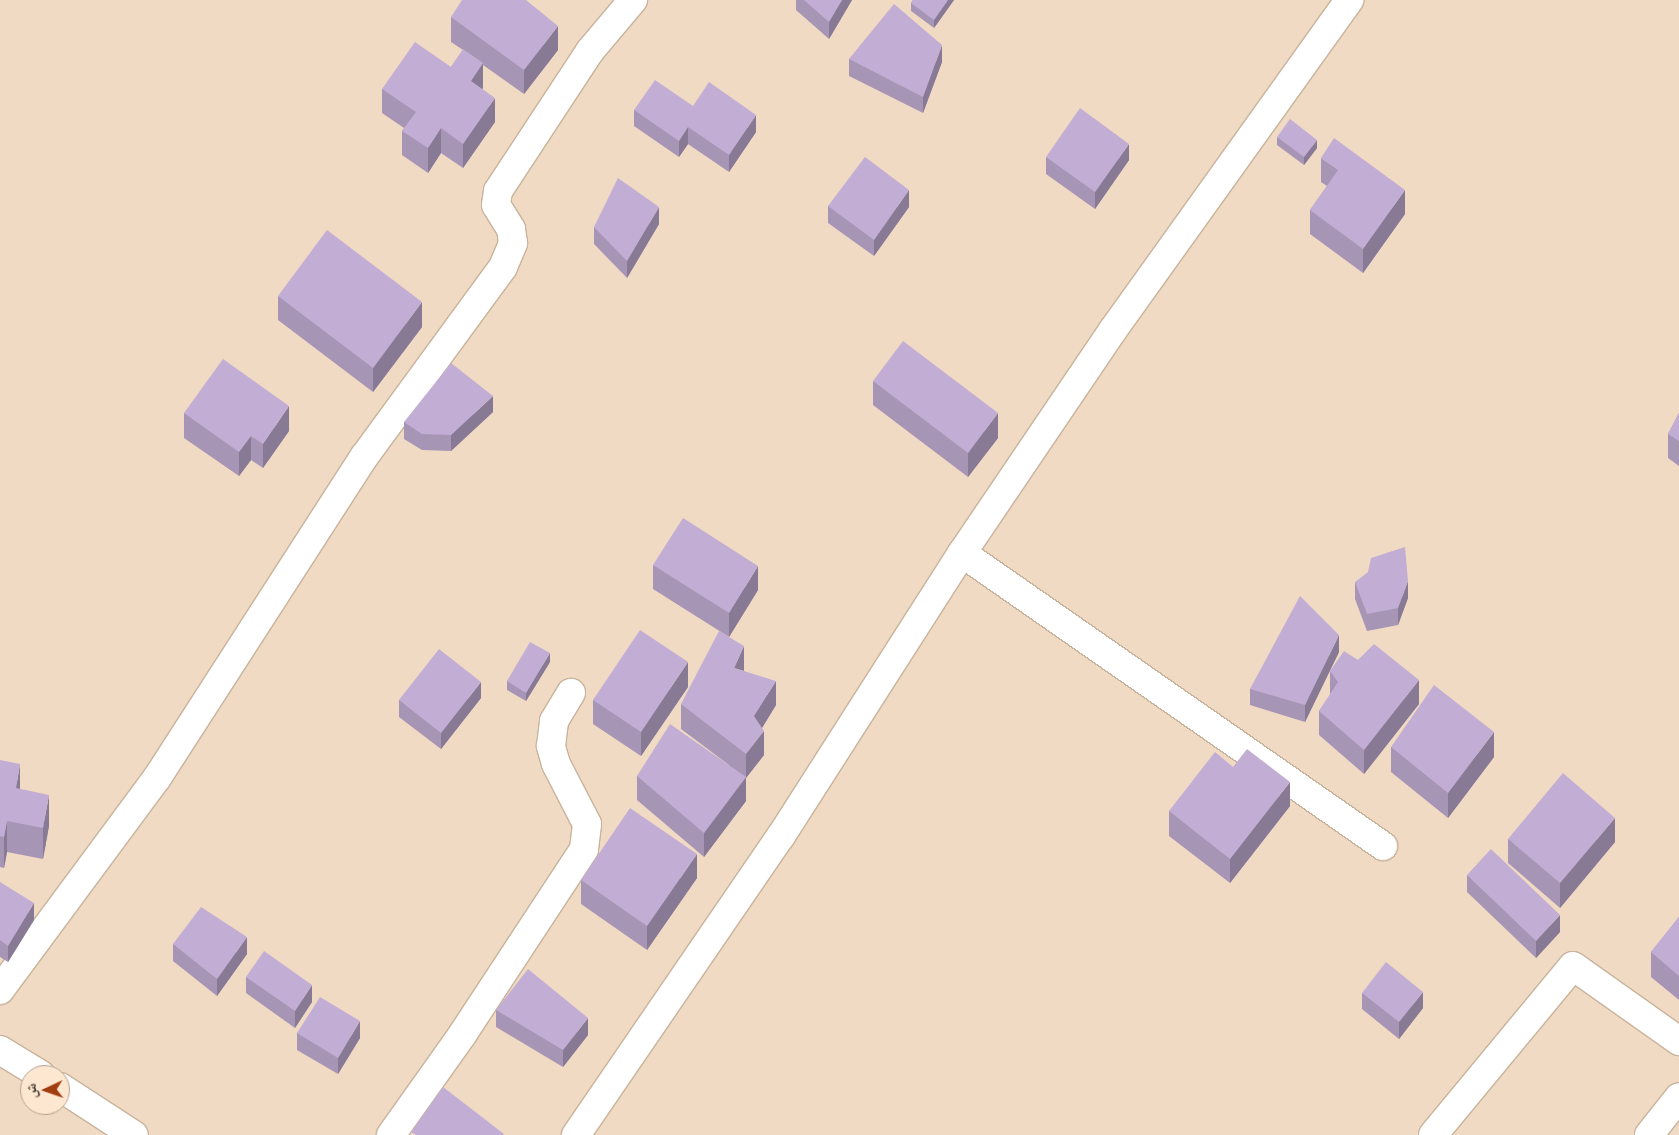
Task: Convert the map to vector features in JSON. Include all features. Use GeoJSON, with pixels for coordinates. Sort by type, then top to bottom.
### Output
{"type":"FeatureCollection","features":[{"type":"Feature","properties":{"kind":"street"},"geometry":{"type":"LineString","coordinates":[[0,990],[157,778],[364,457],[503,267],[513,243],[511,228],[496,205],[498,191],[590,51],[633,0]]}},
{"type":"Feature","properties":{"kind":"street"},"geometry":{"type":"LineString","coordinates":[[576,1135],[781,836],[962,553],[1113,330],[1349,0]]}},
{"type":"Feature","properties":{"kind":"street"},"geometry":{"type":"LineString","coordinates":[[962,553],[1383,846]]}},
{"type":"Feature","properties":{"kind":"street"},"geometry":{"type":"LineString","coordinates":[[391,1135],[467,1027],[584,849],[587,824],[556,764],[551,746],[554,721],[571,693]]}},
{"type":"Feature","properties":{"kind":"street"},"geometry":{"type":"LineString","coordinates":[[1433,1135],[1574,966],[1679,1041]]}},
{"type":"Feature","properties":{"kind":"street"},"geometry":{"type":"LineString","coordinates":[[0,1050],[25,1065]]}},
{"type":"Feature","properties":{"kind":"street"},"geometry":{"type":"LineString","coordinates":[[70,1093],[134,1135]]}},
{"type":"Feature","properties":{"kind":"street"},"geometry":{"type":"LineString","coordinates":[[1649,1135],[1679,1097]]}},
{"type":"Feature","properties":{"kind":"building"},"geometry":{"type":"Polygon","coordinates":[[[462,0],[526,0],[558,26],[524,70],[451,17],[462,0]]]}},
{"type":"Feature","properties":{"kind":"building"},"geometry":{"type":"Polygon","coordinates":[[[804,0],[842,0],[829,22],[804,0]]]}},
{"type":"Feature","properties":{"kind":"building"},"geometry":{"type":"Polygon","coordinates":[[[913,0],[948,0],[934,20],[911,3],[913,0]]]}},
{"type":"Feature","properties":{"kind":"building"},"geometry":{"type":"Polygon","coordinates":[[[894,4],[942,45],[923,97],[849,59],[894,4]]]}},
{"type":"Feature","properties":{"kind":"building"},"geometry":{"type":"Polygon","coordinates":[[[415,42],[451,67],[463,49],[483,63],[471,81],[495,98],[463,144],[441,128],[428,148],[402,131],[416,112],[382,89],[415,42]]]}},
{"type":"Feature","properties":{"kind":"building"},"geometry":{"type":"Polygon","coordinates":[[[655,80],[693,106],[709,82],[756,115],[729,155],[688,127],[679,141],[634,110],[655,80]]]}},
{"type":"Feature","properties":{"kind":"building"},"geometry":{"type":"Polygon","coordinates":[[[1080,108],[1129,144],[1095,192],[1046,157],[1080,108]]]}},
{"type":"Feature","properties":{"kind":"building"},"geometry":{"type":"Polygon","coordinates":[[[1290,119],[1317,140],[1304,157],[1277,137],[1290,119]]]}},
{"type":"Feature","properties":{"kind":"building"},"geometry":{"type":"Polygon","coordinates":[[[1334,138],[1405,190],[1363,249],[1310,210],[1338,170],[1321,158],[1334,138]]]}},
{"type":"Feature","properties":{"kind":"building"},"geometry":{"type":"Polygon","coordinates":[[[865,157],[909,190],[874,240],[828,206],[865,157]]]}},
{"type":"Feature","properties":{"kind":"building"},"geometry":{"type":"Polygon","coordinates":[[[618,178],[659,207],[627,261],[594,227],[618,178]]]}},
{"type":"Feature","properties":{"kind":"building"},"geometry":{"type":"Polygon","coordinates":[[[327,230],[422,302],[373,368],[278,296],[327,230]]]}},
{"type":"Feature","properties":{"kind":"building"},"geometry":{"type":"Polygon","coordinates":[[[903,341],[998,413],[968,453],[873,381],[903,341]]]}},
{"type":"Feature","properties":{"kind":"building"},"geometry":{"type":"Polygon","coordinates":[[[223,359],[289,406],[263,444],[251,436],[239,452],[184,413],[223,359]]]}},
{"type":"Feature","properties":{"kind":"building"},"geometry":{"type":"Polygon","coordinates":[[[451,363],[493,396],[451,435],[422,434],[404,422],[451,363]]]}},
{"type":"Feature","properties":{"kind":"building"},"geometry":{"type":"Polygon","coordinates":[[[1679,413],[1679,441],[1668,434],[1679,413]]]}},
{"type":"Feature","properties":{"kind":"building"},"geometry":{"type":"Polygon","coordinates":[[[683,518],[758,566],[729,613],[653,565],[683,518]]]}},
{"type":"Feature","properties":{"kind":"building"},"geometry":{"type":"Polygon","coordinates":[[[1405,547],[1408,581],[1398,608],[1367,614],[1355,582],[1368,572],[1371,558],[1405,547]]]}},
{"type":"Feature","properties":{"kind":"building"},"geometry":{"type":"Polygon","coordinates":[[[1300,596],[1339,635],[1305,705],[1250,689],[1300,596]]]}},
{"type":"Feature","properties":{"kind":"building"},"geometry":{"type":"Polygon","coordinates":[[[640,630],[688,662],[641,732],[593,700],[640,630]]]}},
{"type":"Feature","properties":{"kind":"building"},"geometry":{"type":"Polygon","coordinates":[[[719,631],[744,646],[734,668],[776,681],[754,716],[764,731],[746,754],[681,704],[719,631]]]}},
{"type":"Feature","properties":{"kind":"building"},"geometry":{"type":"Polygon","coordinates":[[[530,642],[550,653],[526,693],[507,681],[530,642]]]}},
{"type":"Feature","properties":{"kind":"building"},"geometry":{"type":"Polygon","coordinates":[[[1374,644],[1419,680],[1364,750],[1319,711],[1338,682],[1330,671],[1344,651],[1358,660],[1374,644]]]}},
{"type":"Feature","properties":{"kind":"building"},"geometry":{"type":"Polygon","coordinates":[[[439,649],[481,682],[441,733],[399,700],[439,649]]]}},
{"type":"Feature","properties":{"kind":"building"},"geometry":{"type":"Polygon","coordinates":[[[1434,685],[1494,732],[1448,793],[1391,747],[1434,685]]]}},
{"type":"Feature","properties":{"kind":"building"},"geometry":{"type":"Polygon","coordinates":[[[670,724],[746,777],[704,833],[637,776],[670,724]]]}},
{"type":"Feature","properties":{"kind":"building"},"geometry":{"type":"Polygon","coordinates":[[[1247,749],[1290,782],[1230,859],[1169,811],[1215,752],[1233,767],[1247,749]]]}},
{"type":"Feature","properties":{"kind":"building"},"geometry":{"type":"Polygon","coordinates":[[[0,760],[20,764],[16,788],[49,795],[43,828],[7,821],[4,837],[0,836],[0,760]]]}},
{"type":"Feature","properties":{"kind":"building"},"geometry":{"type":"Polygon","coordinates":[[[1563,773],[1615,818],[1560,883],[1508,839],[1563,773]]]}},
{"type":"Feature","properties":{"kind":"building"},"geometry":{"type":"Polygon","coordinates":[[[630,808],[697,854],[647,926],[581,880],[630,808]]]}},
{"type":"Feature","properties":{"kind":"building"},"geometry":{"type":"Polygon","coordinates":[[[1491,849],[1560,915],[1536,941],[1467,875],[1491,849]]]}},
{"type":"Feature","properties":{"kind":"building"},"geometry":{"type":"Polygon","coordinates":[[[0,882],[34,903],[8,946],[0,940],[0,882]]]}},
{"type":"Feature","properties":{"kind":"building"},"geometry":{"type":"Polygon","coordinates":[[[201,907],[247,937],[217,979],[173,944],[201,907]]]}},
{"type":"Feature","properties":{"kind":"building"},"geometry":{"type":"Polygon","coordinates":[[[1679,917],[1679,976],[1651,952],[1679,917]]]}},
{"type":"Feature","properties":{"kind":"building"},"geometry":{"type":"Polygon","coordinates":[[[264,951],[312,985],[295,1011],[246,977],[264,951]]]}},
{"type":"Feature","properties":{"kind":"building"},"geometry":{"type":"Polygon","coordinates":[[[1386,962],[1423,992],[1399,1022],[1362,993],[1386,962]]]}},
{"type":"Feature","properties":{"kind":"building"},"geometry":{"type":"Polygon","coordinates":[[[528,969],[588,1018],[563,1050],[496,1010],[528,969]]]}},
{"type":"Feature","properties":{"kind":"building"},"geometry":{"type":"Polygon","coordinates":[[[320,997],[360,1021],[338,1058],[297,1033],[320,997]]]}},
{"type":"Feature","properties":{"kind":"building"},"geometry":{"type":"Polygon","coordinates":[[[443,1087],[504,1134],[416,1135],[411,1132],[443,1087]]]}}]}
